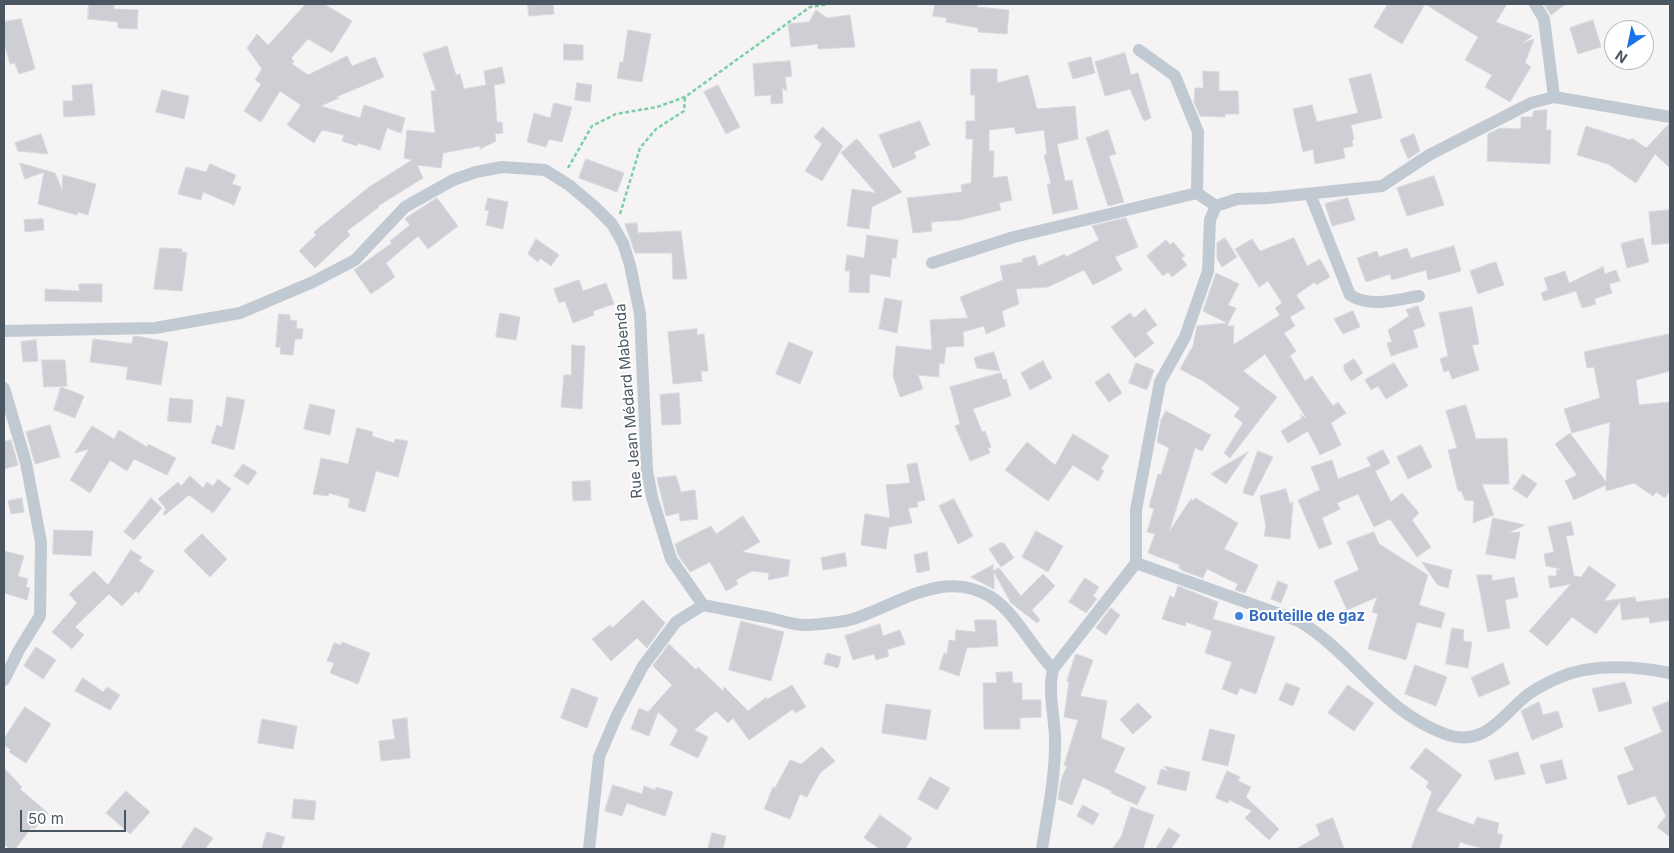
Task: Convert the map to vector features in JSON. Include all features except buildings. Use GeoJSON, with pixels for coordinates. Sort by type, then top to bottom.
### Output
{"type":"FeatureCollection","features":[{"type":"Feature","properties":{"kind":"street"},"geometry":{"type":"LineString","coordinates":[[1535,4],[1544,19],[1554,97]]}},
{"type":"Feature","properties":{"kind":"street"},"geometry":{"type":"LineString","coordinates":[[1139,50],[1175,76],[1198,132],[1197,193]]}},
{"type":"Feature","properties":{"kind":"street"},"geometry":{"type":"LineString","coordinates":[[1042,849],[1055,758],[1056,739],[1049,684],[1053,669],[1136,563],[1136,510],[1160,382],[1185,337],[1208,271],[1210,220],[1216,206],[1237,199],[1310,194],[1382,186],[1429,155],[1531,103],[1554,97],[1670,117]]}},
{"type":"Feature","properties":{"kind":"street","name":"Rue Jean Médard Mabenda"},"geometry":{"type":"LineString","coordinates":[[4,331],[155,328],[240,313],[313,282],[355,260],[405,207],[453,180],[476,172],[502,167],[545,170],[569,185],[596,207],[612,224],[623,243],[630,265],[640,314],[648,470],[652,497],[671,560],[703,605]]}},
{"type":"Feature","properties":{"kind":"street"},"geometry":{"type":"LineString","coordinates":[[932,262],[1014,237],[1197,193],[1216,206]]}},
{"type":"Feature","properties":{"kind":"street"},"geometry":{"type":"LineString","coordinates":[[1310,194],[1350,295],[1361,302],[1379,302],[1419,296]]}},
{"type":"Feature","properties":{"kind":"street"},"geometry":{"type":"LineString","coordinates":[[4,388],[26,464],[41,542],[40,616],[4,680]]}},
{"type":"Feature","properties":{"kind":"street"},"geometry":{"type":"LineString","coordinates":[[1136,563],[1299,621],[1317,632],[1372,686],[1398,708],[1432,728],[1462,739],[1486,732],[1527,695],[1559,677],[1577,671],[1638,668],[1670,673]]}},
{"type":"Feature","properties":{"kind":"street"},"geometry":{"type":"LineString","coordinates":[[589,849],[599,757],[617,715],[643,666],[676,622],[703,605],[805,625],[832,623],[854,619],[917,593],[938,587],[957,586],[990,597],[1003,607],[1039,655],[1053,669]]}},
{"type":"Feature","properties":{"kind":"path"},"geometry":{"type":"LineString","coordinates":[[563,173],[575,157],[586,134],[598,122],[616,114],[657,107],[685,98],[810,8],[828,4]]}},
{"type":"Feature","properties":{"kind":"path"},"geometry":{"type":"LineString","coordinates":[[618,219],[640,148],[656,129],[684,112],[685,98]]}},
{"type":"Feature","properties":{"kind":"place","name":"Bouteille de gaz"},"geometry":{"type":"Point","coordinates":[1239,616]}}]}
